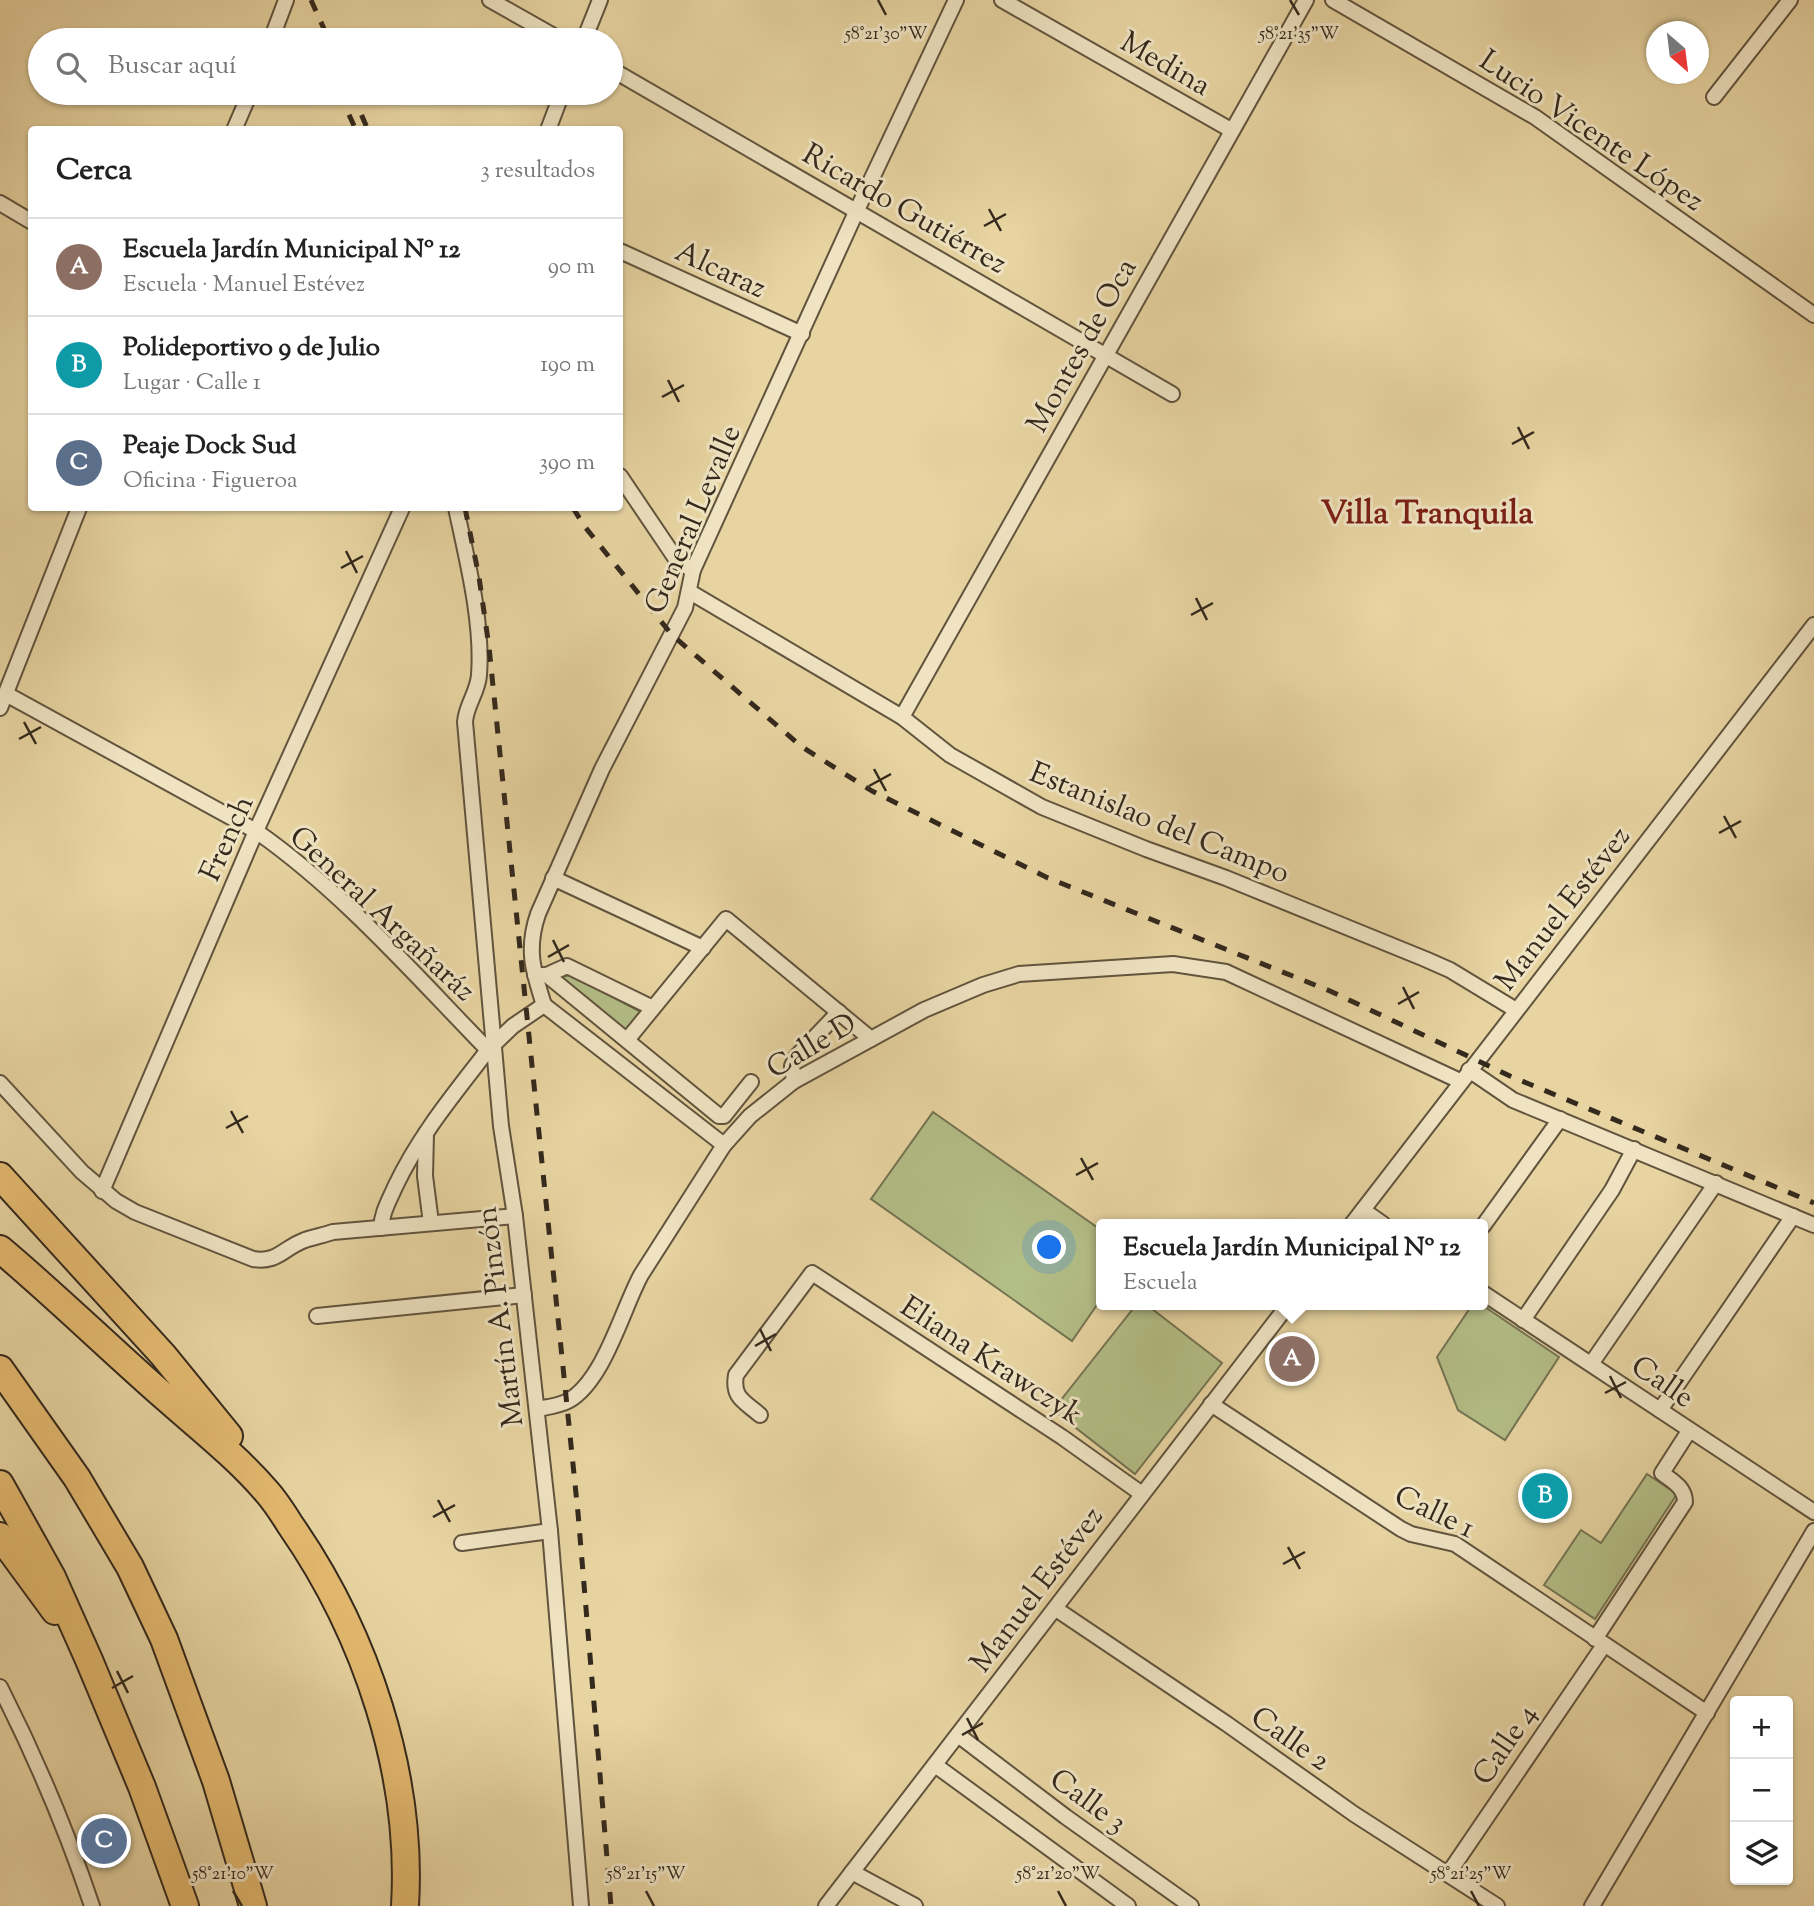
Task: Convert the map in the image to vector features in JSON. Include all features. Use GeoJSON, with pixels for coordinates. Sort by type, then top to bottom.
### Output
{"type":"FeatureCollection","features":[{"type":"Feature","properties":{"kind":"highway"},"geometry":{"type":"LineString","coordinates":[[0,1176],[189,1385],[241,1452],[320,1569],[340,1610],[382,1718],[401,1809],[406,1853],[405,1906]]}},
{"type":"Feature","properties":{"kind":"highway"},"geometry":{"type":"LineString","coordinates":[[0,1249],[193,1420],[268,1492]]}},
{"type":"Feature","properties":{"kind":"highway"},"geometry":{"type":"LineString","coordinates":[[0,1369],[77,1478],[130,1567],[164,1639],[216,1781],[253,1906]]}},
{"type":"Feature","properties":{"kind":"highway"},"geometry":{"type":"LineString","coordinates":[[0,1485],[52,1577],[142,1787],[185,1906]]}},
{"type":"Feature","properties":{"kind":"highway"},"geometry":{"type":"LineString","coordinates":[[0,1536],[61,1618],[93,1671]]}},
{"type":"Feature","properties":{"kind":"street"},"geometry":{"type":"LineString","coordinates":[[276,28],[286,0]]}},
{"type":"Feature","properties":{"kind":"street"},"geometry":{"type":"LineString","coordinates":[[490,0],[540,28]]}},
{"type":"Feature","properties":{"kind":"street"},"geometry":{"type":"LineString","coordinates":[[589,28],[600,0]]}},
{"type":"Feature","properties":{"kind":"street","name":"General Levalle"},"geometry":{"type":"LineString","coordinates":[[544,1005],[541,975],[532,966],[532,931],[553,878],[607,759],[672,635],[690,592],[693,570],[956,0]]}},
{"type":"Feature","properties":{"kind":"street","name":"Medina"},"geometry":{"type":"LineString","coordinates":[[1002,0],[1231,130]]}},
{"type":"Feature","properties":{"kind":"street","name":"Montes de Oca"},"geometry":{"type":"LineString","coordinates":[[902,717],[1306,0]]}},
{"type":"Feature","properties":{"kind":"street","name":"Lucio Vicente López"},"geometry":{"type":"LineString","coordinates":[[1334,0],[1535,117],[1814,314]]}},
{"type":"Feature","properties":{"kind":"street"},"geometry":{"type":"LineString","coordinates":[[1714,97],[1790,0]]}},
{"type":"Feature","properties":{"kind":"street","name":"Ricardo Gutiérrez"},"geometry":{"type":"LineString","coordinates":[[623,76],[1172,394]]}},
{"type":"Feature","properties":{"kind":"street"},"geometry":{"type":"LineString","coordinates":[[236,126],[245,105]]}},
{"type":"Feature","properties":{"kind":"street"},"geometry":{"type":"LineString","coordinates":[[550,126],[557,105]]}},
{"type":"Feature","properties":{"kind":"street"},"geometry":{"type":"LineString","coordinates":[[0,203],[28,220]]}},
{"type":"Feature","properties":{"kind":"street","name":"Alcaraz"},"geometry":{"type":"LineString","coordinates":[[623,252],[802,334]]}},
{"type":"Feature","properties":{"kind":"street"},"geometry":{"type":"LineString","coordinates":[[623,480],[678,562],[693,570]]}},
{"type":"Feature","properties":{"kind":"street"},"geometry":{"type":"LineString","coordinates":[[0,708],[78,511]]}},
{"type":"Feature","properties":{"kind":"street","name":"French"},"geometry":{"type":"LineString","coordinates":[[102,1191],[256,831],[401,511]]}},
{"type":"Feature","properties":{"kind":"street","name":"Martín A. Pinzón"},"geometry":{"type":"LineString","coordinates":[[457,511],[476,618],[479,656],[479,678],[465,722],[491,1046],[515,1216],[550,1531],[580,1906]]}},
{"type":"Feature","properties":{"kind":"street","name":"Estanislao del Campo"},"geometry":{"type":"LineString","coordinates":[[690,592],[902,717],[950,754],[1042,807],[1425,959],[1450,970],[1516,1010]]}},
{"type":"Feature","properties":{"kind":"street","name":"Manuel Estévez"},"geometry":{"type":"LineString","coordinates":[[1356,1219],[1814,625]]}},
{"type":"Feature","properties":{"kind":"street","name":"General Argañaráz"},"geometry":{"type":"LineString","coordinates":[[6,694],[256,831],[284,851],[328,888],[491,1046]]}},
{"type":"Feature","properties":{"kind":"street"},"geometry":{"type":"LineString","coordinates":[[553,878],[702,948]]}},
{"type":"Feature","properties":{"kind":"street"},"geometry":{"type":"LineString","coordinates":[[627,1040],[726,919],[872,1039]]}},
{"type":"Feature","properties":{"kind":"street","name":"Calle D"},"geometry":{"type":"LineString","coordinates":[[537,1409],[572,1399],[600,1366],[641,1275],[724,1146],[750,1116],[794,1081],[925,1010],[983,985],[1019,974],[1173,964],[1226,972],[1501,1094],[1814,1225]]}},
{"type":"Feature","properties":{"kind":"street"},"geometry":{"type":"LineString","coordinates":[[541,975],[568,966],[653,1008]]}},
{"type":"Feature","properties":{"kind":"street"},"geometry":{"type":"LineString","coordinates":[[541,975],[627,1040],[719,1116],[724,1116],[751,1082]]}},
{"type":"Feature","properties":{"kind":"street"},"geometry":{"type":"LineString","coordinates":[[381,1228],[382,1215],[404,1168],[426,1132],[491,1046],[527,1015],[544,1005],[724,1146]]}},
{"type":"Feature","properties":{"kind":"street"},"geometry":{"type":"LineString","coordinates":[[794,1081],[792,1066],[796,1057],[839,1012]]}},
{"type":"Feature","properties":{"kind":"street"},"geometry":{"type":"LineString","coordinates":[[0,1083],[102,1191],[135,1212],[253,1259],[273,1259],[304,1240],[333,1232],[515,1216]]}},
{"type":"Feature","properties":{"kind":"street"},"geometry":{"type":"LineString","coordinates":[[1488,1219],[1560,1119]]}},
{"type":"Feature","properties":{"kind":"street"},"geometry":{"type":"LineString","coordinates":[[426,1132],[425,1177],[431,1223]]}},
{"type":"Feature","properties":{"kind":"street"},"geometry":{"type":"LineString","coordinates":[[1523,1320],[1612,1190],[1634,1149]]}},
{"type":"Feature","properties":{"kind":"street"},"geometry":{"type":"LineString","coordinates":[[1591,1364],[1716,1183]]}},
{"type":"Feature","properties":{"kind":"street"},"geometry":{"type":"LineString","coordinates":[[1363,1210],[1376,1219]]}},
{"type":"Feature","properties":{"kind":"street"},"geometry":{"type":"LineString","coordinates":[[1660,1410],[1793,1216]]}},
{"type":"Feature","properties":{"kind":"street","name":"Eliana Krawczyk"},"geometry":{"type":"LineString","coordinates":[[760,1415],[736,1395],[736,1375],[813,1273],[1062,1437],[1142,1494]]}},
{"type":"Feature","properties":{"kind":"street"},"geometry":{"type":"LineString","coordinates":[[317,1316],[524,1295]]}},
{"type":"Feature","properties":{"kind":"street","name":"Calle"},"geometry":{"type":"LineString","coordinates":[[1488,1296],[1814,1512]]}},
{"type":"Feature","properties":{"kind":"street","name":"Manuel Estévez"},"geometry":{"type":"LineString","coordinates":[[826,1906],[1285,1310]]}},
{"type":"Feature","properties":{"kind":"street","name":"Calle 1"},"geometry":{"type":"LineString","coordinates":[[1211,1404],[1401,1529],[1411,1534],[1455,1544],[1706,1713]]}},
{"type":"Feature","properties":{"kind":"street","name":"Calle 4"},"geometry":{"type":"LineString","coordinates":[[1448,1874],[1599,1642],[1685,1502],[1681,1487],[1662,1473],[1689,1431]]}},
{"type":"Feature","properties":{"kind":"street"},"geometry":{"type":"LineString","coordinates":[[462,1543],[550,1531]]}},
{"type":"Feature","properties":{"kind":"street"},"geometry":{"type":"LineString","coordinates":[[1592,1906],[1814,1531]]}},
{"type":"Feature","properties":{"kind":"street","name":"Calle 2"},"geometry":{"type":"LineString","coordinates":[[1056,1609],[1227,1724],[1354,1814],[1497,1906]]}},
{"type":"Feature","properties":{"kind":"street"},"geometry":{"type":"LineString","coordinates":[[0,1687],[47,1787],[78,1862],[92,1906]]}},
{"type":"Feature","properties":{"kind":"street","name":"Calle 3"},"geometry":{"type":"LineString","coordinates":[[958,1735],[1066,1817],[1192,1906]]}},
{"type":"Feature","properties":{"kind":"street"},"geometry":{"type":"LineString","coordinates":[[935,1765],[1128,1906]]}},
{"type":"Feature","properties":{"kind":"street"},"geometry":{"type":"LineString","coordinates":[[852,1872],[915,1906]]}},
{"type":"Feature","properties":{"kind":"green space"},"geometry":{"type":"Polygon","coordinates":[[[571,975],[641,1012],[625,1032],[560,977],[571,975]]]}},
{"type":"Feature","properties":{"kind":"green space"},"geometry":{"type":"Polygon","coordinates":[[[933,1112],[1096,1226],[1096,1306],[1072,1341],[871,1199],[933,1112]]]}},
{"type":"Feature","properties":{"kind":"green space"},"geometry":{"type":"Polygon","coordinates":[[[1488,1309],[1559,1357],[1505,1440],[1458,1410],[1437,1357],[1469,1310],[1488,1309]]]}},
{"type":"Feature","properties":{"kind":"green space"},"geometry":{"type":"Polygon","coordinates":[[[1132,1310],[1153,1310],[1222,1363],[1135,1474],[1053,1410],[1132,1310]]]}},
{"type":"Feature","properties":{"kind":"green space"},"geometry":{"type":"Polygon","coordinates":[[[1647,1474],[1677,1494],[1595,1619],[1544,1585],[1581,1530],[1601,1543],[1647,1474]]]}},
{"type":"Feature","properties":{"kind":"railway"},"geometry":{"type":"LineString","coordinates":[[311,0],[324,28]]}},
{"type":"Feature","properties":{"kind":"railway"},"geometry":{"type":"LineString","coordinates":[[345,105],[354,126]]}},
{"type":"Feature","properties":{"kind":"railway"},"geometry":{"type":"LineString","coordinates":[[357,105],[366,126]]}},
{"type":"Feature","properties":{"kind":"railway"},"geometry":{"type":"LineString","coordinates":[[466,511],[489,647],[578,1513],[611,1906]]}},
{"type":"Feature","properties":{"kind":"railway"},"geometry":{"type":"LineString","coordinates":[[575,511],[672,635],[802,747],[872,791],[1048,878],[1330,991],[1510,1076],[1814,1203]]}},
{"type":"Feature","properties":{"kind":"place","name":"Escuela Jardín Municipal Nº 12"},"geometry":{"type":"Point","coordinates":[1292,1359]}},
{"type":"Feature","properties":{"kind":"place","name":"Polideportivo 9 de Julio"},"geometry":{"type":"Point","coordinates":[1545,1496]}},
{"type":"Feature","properties":{"kind":"place","name":"Peaje Dock Sud"},"geometry":{"type":"Point","coordinates":[104,1841]}},
{"type":"Feature","properties":{"kind":"district","name":"Villa Tranquila"},"geometry":{"type":"Point","coordinates":[1427,511]}}]}
